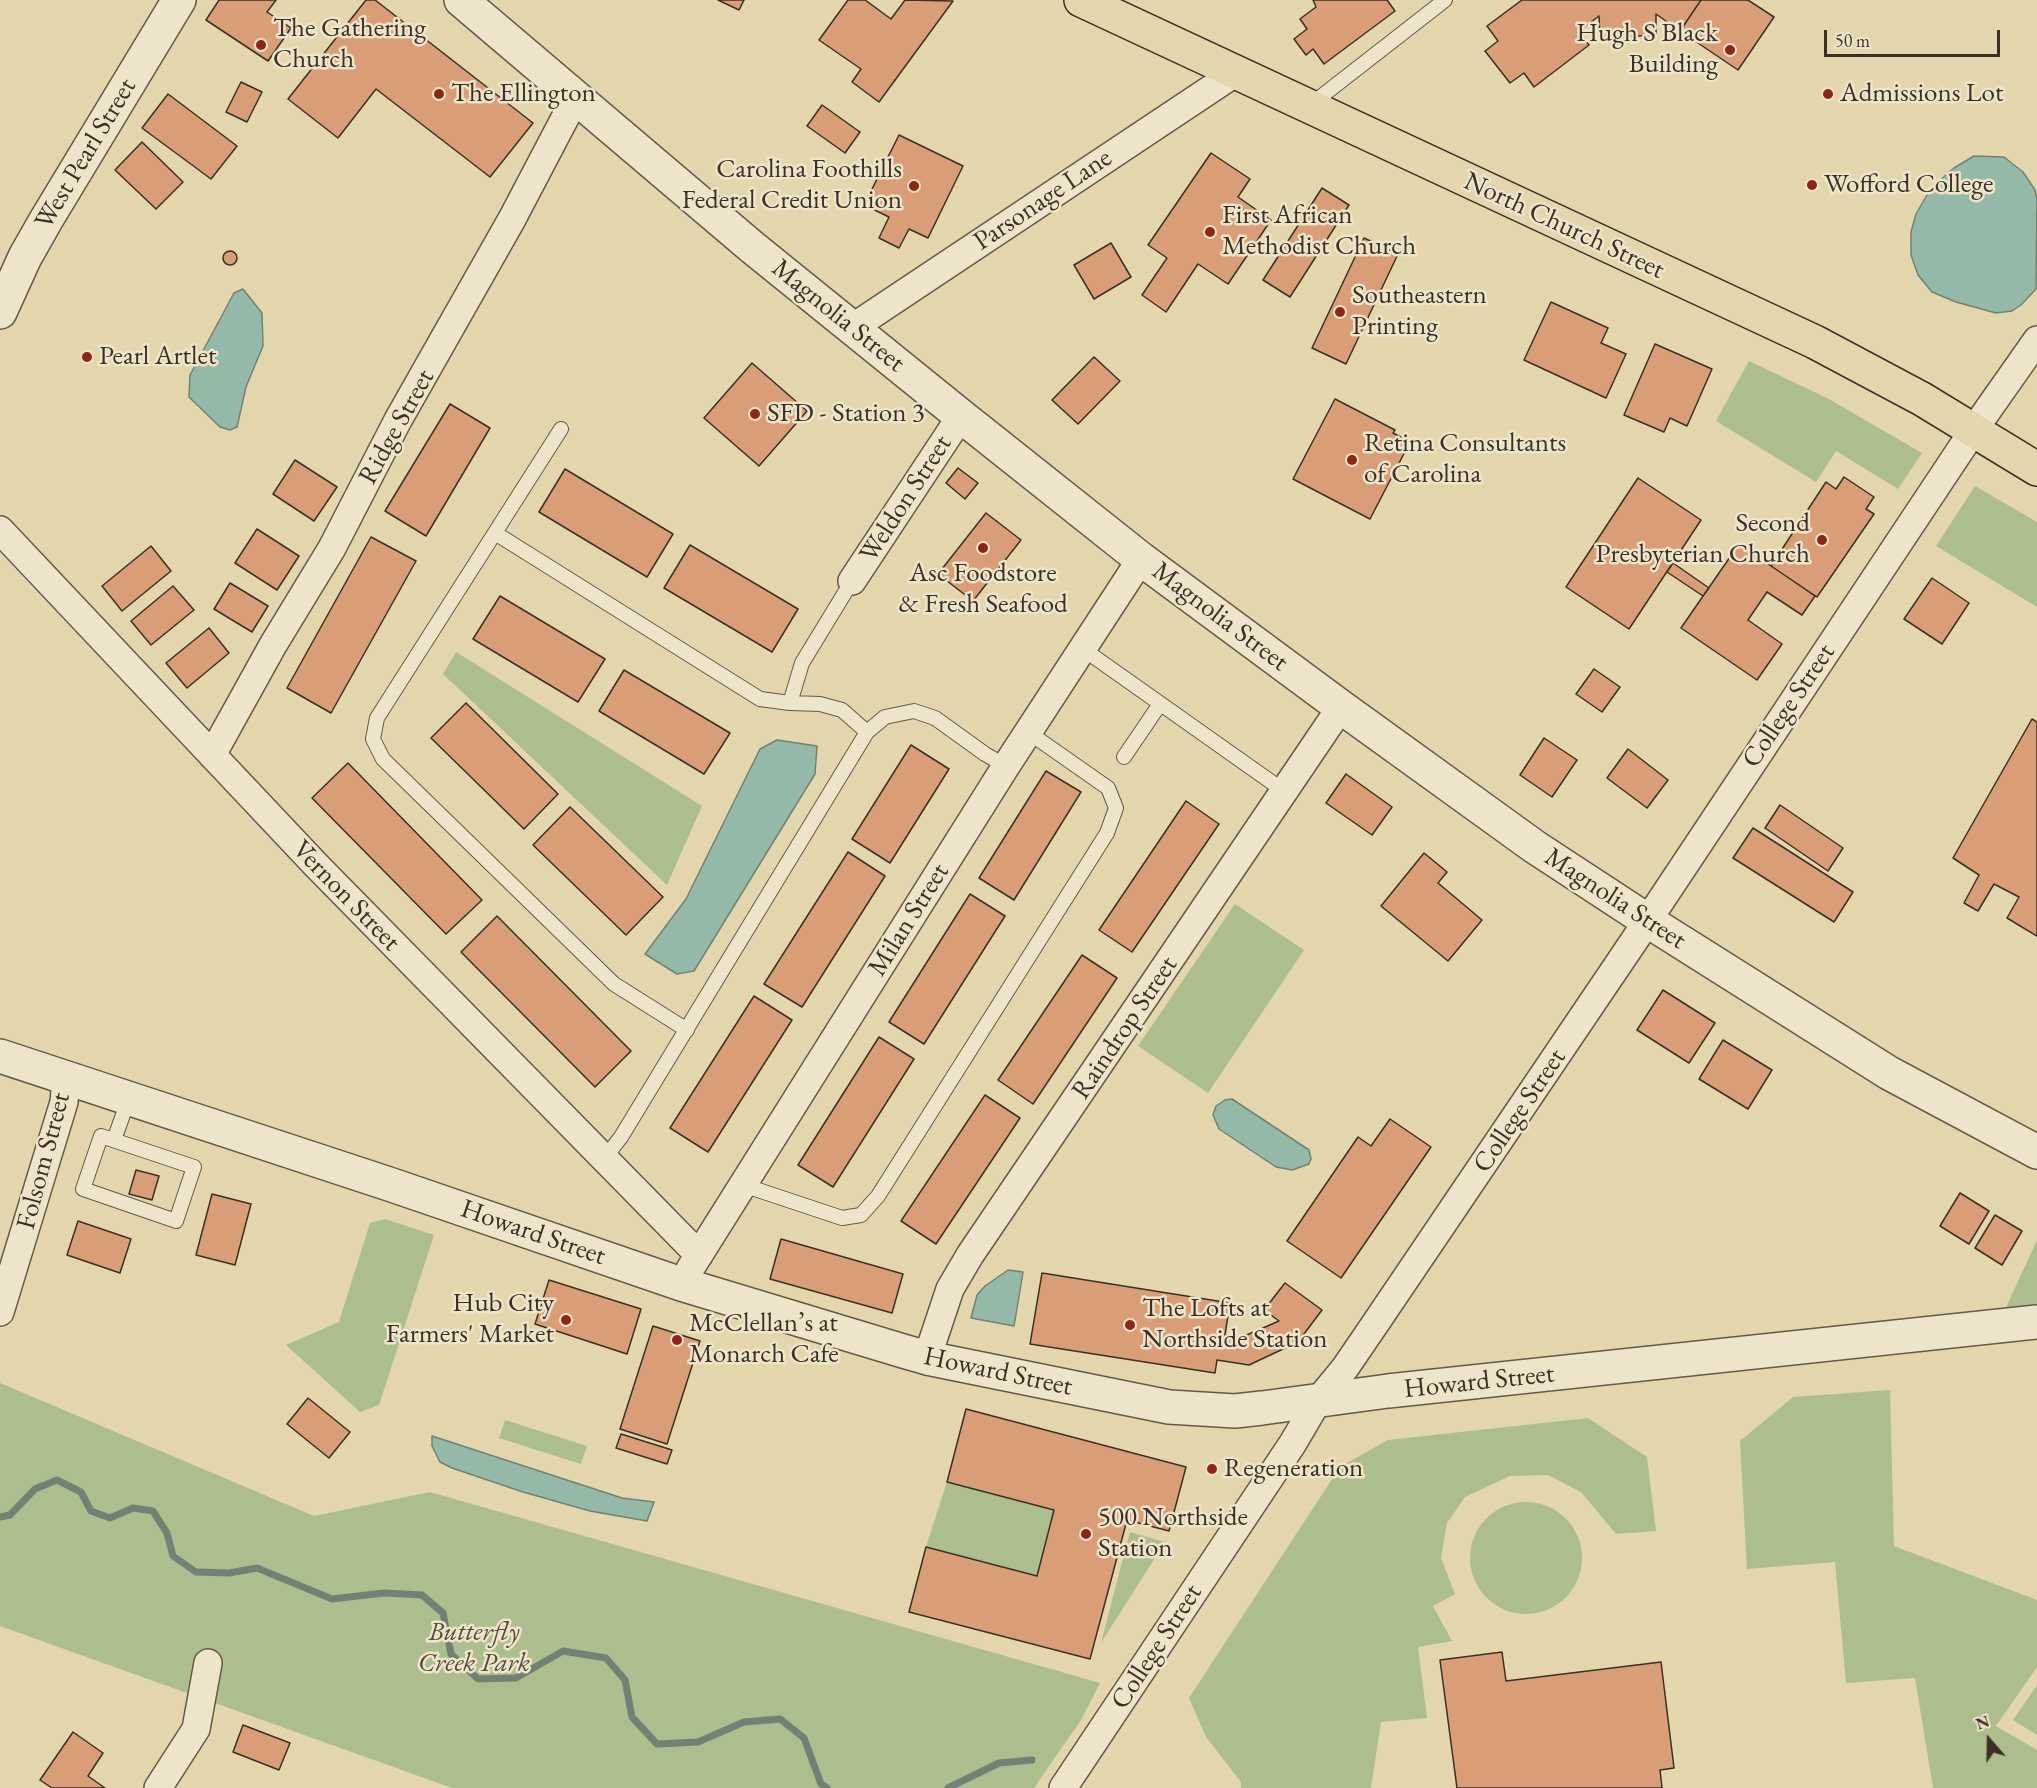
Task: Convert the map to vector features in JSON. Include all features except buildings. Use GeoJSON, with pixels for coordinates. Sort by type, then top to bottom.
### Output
{"type":"FeatureCollection","features":[{"type":"Feature","properties":{"kind":"main road","name":"North Church Street"},"geometry":{"type":"LineString","coordinates":[[1081,0],[1815,342],[1922,399],[2037,469]]}},
{"type":"Feature","properties":{"kind":"street","name":"West Pearl Street"},"geometry":{"type":"LineString","coordinates":[[0,312],[25,257],[46,220],[179,0]]}},
{"type":"Feature","properties":{"kind":"street","name":"Magnolia Street"},"geometry":{"type":"LineString","coordinates":[[461,0],[752,247],[961,416],[1142,559],[1341,707],[1535,847],[1647,921],[1889,1073],[2037,1152]]}},
{"type":"Feature","properties":{"kind":"street","name":"Parsonage Lane"},"geometry":{"type":"LineString","coordinates":[[852,328],[1235,73]]}},
{"type":"Feature","properties":{"kind":"street","name":"Ridge Street"},"geometry":{"type":"LineString","coordinates":[[212,755],[273,645],[332,548],[398,420],[427,373],[512,219],[576,96]]}},
{"type":"Feature","properties":{"kind":"street","name":"College Street"},"geometry":{"type":"LineString","coordinates":[[1063,1788],[1293,1443],[1317,1402],[1345,1368],[1376,1324],[1972,431],[2037,340]]}},
{"type":"Feature","properties":{"kind":"street","name":"Weldon Street"},"geometry":{"type":"LineString","coordinates":[[852,581],[961,416]]}},
{"type":"Feature","properties":{"kind":"street","name":"Vernon Street"},"geometry":{"type":"LineString","coordinates":[[0,530],[349,900],[699,1255]]}},
{"type":"Feature","properties":{"kind":"street","name":"Milan Street"},"geometry":{"type":"LineString","coordinates":[[681,1284],[1006,766],[1142,559]]}},
{"type":"Feature","properties":{"kind":"street","name":"Raindrop Street"},"geometry":{"type":"LineString","coordinates":[[927,1358],[950,1288],[970,1255],[1341,707]]}},
{"type":"Feature","properties":{"kind":"street","name":"Howard Street"},"geometry":{"type":"LineString","coordinates":[[0,1056],[392,1185],[681,1284],[927,1358],[1169,1407],[1234,1411],[1388,1391],[2037,1322]]}},
{"type":"Feature","properties":{"kind":"street","name":"Folsom Street"},"geometry":{"type":"LineString","coordinates":[[0,1312],[64,1102],[66,1078]]}},
{"type":"Feature","properties":{"kind":"street"},"geometry":{"type":"LineString","coordinates":[[158,1788],[196,1729],[208,1663]]}},
{"type":"Feature","properties":{"kind":"lane"},"geometry":{"type":"LineString","coordinates":[[1307,107],[1445,0]]}},
{"type":"Feature","properties":{"kind":"lane"},"geometry":{"type":"LineString","coordinates":[[561,429],[377,718],[373,739],[383,759],[614,984],[687,1030]]}},
{"type":"Feature","properties":{"kind":"lane"},"geometry":{"type":"LineString","coordinates":[[495,533],[760,699],[820,704],[842,710],[867,732]]}},
{"type":"Feature","properties":{"kind":"lane"},"geometry":{"type":"LineString","coordinates":[[790,703],[802,663],[852,581]]}},
{"type":"Feature","properties":{"kind":"lane"},"geometry":{"type":"LineString","coordinates":[[1083,649],[1284,791]]}},
{"type":"Feature","properties":{"kind":"lane"},"geometry":{"type":"LineString","coordinates":[[1125,757],[1160,704]]}},
{"type":"Feature","properties":{"kind":"lane"},"geometry":{"type":"LineString","coordinates":[[604,1159],[621,1137],[687,1030],[867,732],[885,717],[914,711],[935,718],[985,754],[1006,766]]}},
{"type":"Feature","properties":{"kind":"lane"},"geometry":{"type":"LineString","coordinates":[[742,1185],[842,1218],[861,1215],[878,1196],[1107,833],[1116,808],[1108,788],[1028,732]]}},
{"type":"Feature","properties":{"kind":"lane"},"geometry":{"type":"LineString","coordinates":[[114,1140],[129,1098]]}},
{"type":"Feature","properties":{"kind":"lane"},"geometry":{"type":"LineString","coordinates":[[101,1136],[114,1140],[194,1167],[176,1221],[83,1189],[101,1136]]}},
{"type":"Feature","properties":{"kind":"green space"},"geometry":{"type":"Polygon","coordinates":[[[1749,361],[1827,398],[1922,453],[1898,489],[1836,451],[1816,482],[1716,421],[1749,361]]]}},
{"type":"Feature","properties":{"kind":"green space"},"geometry":{"type":"Polygon","coordinates":[[[1975,486],[2037,522],[2037,607],[1936,546],[1975,486]]]}},
{"type":"Feature","properties":{"kind":"green space"},"geometry":{"type":"Polygon","coordinates":[[[456,652],[702,806],[667,885],[443,674],[456,652]]]}},
{"type":"Feature","properties":{"kind":"green space"},"geometry":{"type":"Polygon","coordinates":[[[1235,904],[1304,950],[1208,1093],[1138,1046],[1235,904]]]}},
{"type":"Feature","properties":{"kind":"green space"},"geometry":{"type":"Polygon","coordinates":[[[385,1219],[434,1235],[379,1405],[360,1412],[286,1345],[339,1322],[370,1223],[385,1219]]]}},
{"type":"Feature","properties":{"kind":"green space"},"geometry":{"type":"Polygon","coordinates":[[[2037,1240],[2037,1322],[1997,1327],[2037,1240]]]}},
{"type":"Feature","properties":{"kind":"green space","name":"Butterfly Creek Park"},"geometry":{"type":"Polygon","coordinates":[[[0,1383],[314,1516],[430,1492],[1100,1683],[1081,1720],[1034,1788],[452,1788],[0,1626],[0,1383]]]}},
{"type":"Feature","properties":{"kind":"green space"},"geometry":{"type":"Polygon","coordinates":[[[1890,1390],[1894,1546],[2037,1600],[2037,1667],[1996,1726],[2037,1750],[2037,1788],[1933,1788],[1915,1678],[1846,1683],[1835,1562],[1747,1569],[1740,1441],[1793,1397],[1890,1390]]]}},
{"type":"Feature","properties":{"kind":"green space"},"geometry":{"type":"Polygon","coordinates":[[[1588,1418],[1647,1457],[1656,1531],[1616,1534],[1581,1492],[1548,1475],[1510,1476],[1465,1497],[1447,1523],[1441,1558],[1455,1594],[1433,1606],[1452,1641],[1418,1647],[1427,1718],[1381,1722],[1371,1788],[1241,1788],[1241,1782],[1206,1737],[1189,1698],[1340,1467],[1388,1440],[1588,1418]]]}},
{"type":"Feature","properties":{"kind":"green space"},"geometry":{"type":"Polygon","coordinates":[[[505,1420],[587,1446],[581,1464],[499,1438],[505,1420]]]}},
{"type":"Feature","properties":{"kind":"green space"},"geometry":{"type":"Polygon","coordinates":[[[947,1482],[1054,1510],[1037,1576],[926,1547],[947,1482]]]}},
{"type":"Feature","properties":{"kind":"green space"},"geometry":{"type":"Polygon","coordinates":[[[1526,1502],[1547,1507],[1565,1519],[1577,1537],[1582,1558],[1577,1579],[1565,1597],[1547,1609],[1526,1614],[1505,1609],[1487,1597],[1475,1579],[1470,1558],[1475,1537],[1487,1519],[1505,1507],[1526,1502]]]}},
{"type":"Feature","properties":{"kind":"green space"},"geometry":{"type":"Polygon","coordinates":[[[1130,1532],[1165,1542],[1101,1643],[1130,1532]]]}},
{"type":"Feature","properties":{"kind":"green space"},"geometry":{"type":"Polygon","coordinates":[[[2037,1685],[2037,1735],[2013,1720],[2037,1685]]]}},
{"type":"Feature","properties":{"kind":"shaded area"},"geometry":{"type":"Polygon","coordinates":[[[1974,156],[2004,157],[2023,172],[2035,190],[2037,199],[2036,289],[2012,311],[1996,313],[1956,302],[1932,292],[1918,275],[1911,255],[1911,232],[1916,214],[1931,188],[1954,168],[1974,156]]]}},
{"type":"Feature","properties":{"kind":"shaded area"},"geometry":{"type":"Polygon","coordinates":[[[243,289],[262,313],[263,346],[246,387],[237,427],[230,430],[220,427],[189,397],[190,375],[234,293],[243,289]]]}},
{"type":"Feature","properties":{"kind":"shaded area"},"geometry":{"type":"Polygon","coordinates":[[[777,740],[817,746],[815,774],[694,971],[677,974],[645,954],[686,899],[760,749],[777,740]]]}},
{"type":"Feature","properties":{"kind":"shaded area"},"geometry":{"type":"Polygon","coordinates":[[[1232,1099],[1309,1150],[1311,1159],[1309,1164],[1292,1170],[1276,1167],[1219,1129],[1213,1115],[1216,1106],[1225,1100],[1232,1099]]]}},
{"type":"Feature","properties":{"kind":"shaded area"},"geometry":{"type":"Polygon","coordinates":[[[1008,1270],[1023,1272],[1014,1326],[971,1318],[977,1295],[985,1286],[1008,1270]]]}},
{"type":"Feature","properties":{"kind":"shaded area"},"geometry":{"type":"Polygon","coordinates":[[[432,1436],[622,1498],[654,1502],[647,1521],[590,1511],[523,1492],[440,1462],[432,1446],[432,1436]]]}},
{"type":"Feature","properties":{"kind":"waterway"},"geometry":{"type":"LineString","coordinates":[[0,1517],[10,1515],[35,1489],[57,1480],[81,1492],[91,1511],[110,1518],[133,1508],[153,1511],[167,1533],[173,1556],[196,1572],[229,1573],[257,1568],[332,1599],[384,1593],[422,1595],[443,1613],[451,1654],[478,1679],[516,1678],[563,1651],[606,1658],[625,1680],[632,1717],[657,1744],[698,1742],[744,1722],[780,1719],[804,1738],[821,1784],[827,1788]]}},
{"type":"Feature","properties":{"kind":"waterway"},"geometry":{"type":"LineString","coordinates":[[948,1788],[999,1763],[1032,1760]]}},
{"type":"Feature","properties":{"kind":"place","name":"The Gathering Church"},"geometry":{"type":"Point","coordinates":[261,45]}},
{"type":"Feature","properties":{"kind":"place","name":"Hugh S Black Building"},"geometry":{"type":"Point","coordinates":[1730,50]}},
{"type":"Feature","properties":{"kind":"place","name":"The Ellington"},"geometry":{"type":"Point","coordinates":[439,94]}},
{"type":"Feature","properties":{"kind":"place","name":"Admissions Lot"},"geometry":{"type":"Point","coordinates":[1828,94]}},
{"type":"Feature","properties":{"kind":"place","name":"Wofford College"},"geometry":{"type":"Point","coordinates":[1812,185]}},
{"type":"Feature","properties":{"kind":"place","name":"Carolina Foothills Federal Credit Union"},"geometry":{"type":"Point","coordinates":[914,186]}},
{"type":"Feature","properties":{"kind":"place","name":"First African Methodist Church"},"geometry":{"type":"Point","coordinates":[1210,232]}},
{"type":"Feature","properties":{"kind":"place","name":"Southeastern Printing"},"geometry":{"type":"Point","coordinates":[1340,312]}},
{"type":"Feature","properties":{"kind":"place","name":"Pearl Artlet"},"geometry":{"type":"Point","coordinates":[87,357]}},
{"type":"Feature","properties":{"kind":"place","name":"SFD - Station 3"},"geometry":{"type":"Point","coordinates":[755,414]}},
{"type":"Feature","properties":{"kind":"place","name":"Retina Consultants of Carolina"},"geometry":{"type":"Point","coordinates":[1352,460]}},
{"type":"Feature","properties":{"kind":"place","name":"Second Presbyterian Church"},"geometry":{"type":"Point","coordinates":[1822,540]}},
{"type":"Feature","properties":{"kind":"place","name":"Asc Foodstore & Fresh Seafood"},"geometry":{"type":"Point","coordinates":[983,548]}},
{"type":"Feature","properties":{"kind":"place","name":"Hub City Farmers' Market"},"geometry":{"type":"Point","coordinates":[566,1320]}},
{"type":"Feature","properties":{"kind":"place","name":"The Lofts at Northside Station"},"geometry":{"type":"Point","coordinates":[1130,1325]}},
{"type":"Feature","properties":{"kind":"place","name":"McClellan’s at Monarch Cafe"},"geometry":{"type":"Point","coordinates":[677,1340]}},
{"type":"Feature","properties":{"kind":"place","name":"Regeneration"},"geometry":{"type":"Point","coordinates":[1212,1469]}},
{"type":"Feature","properties":{"kind":"place","name":"500 Northside Station"},"geometry":{"type":"Point","coordinates":[1086,1534]}}]}
